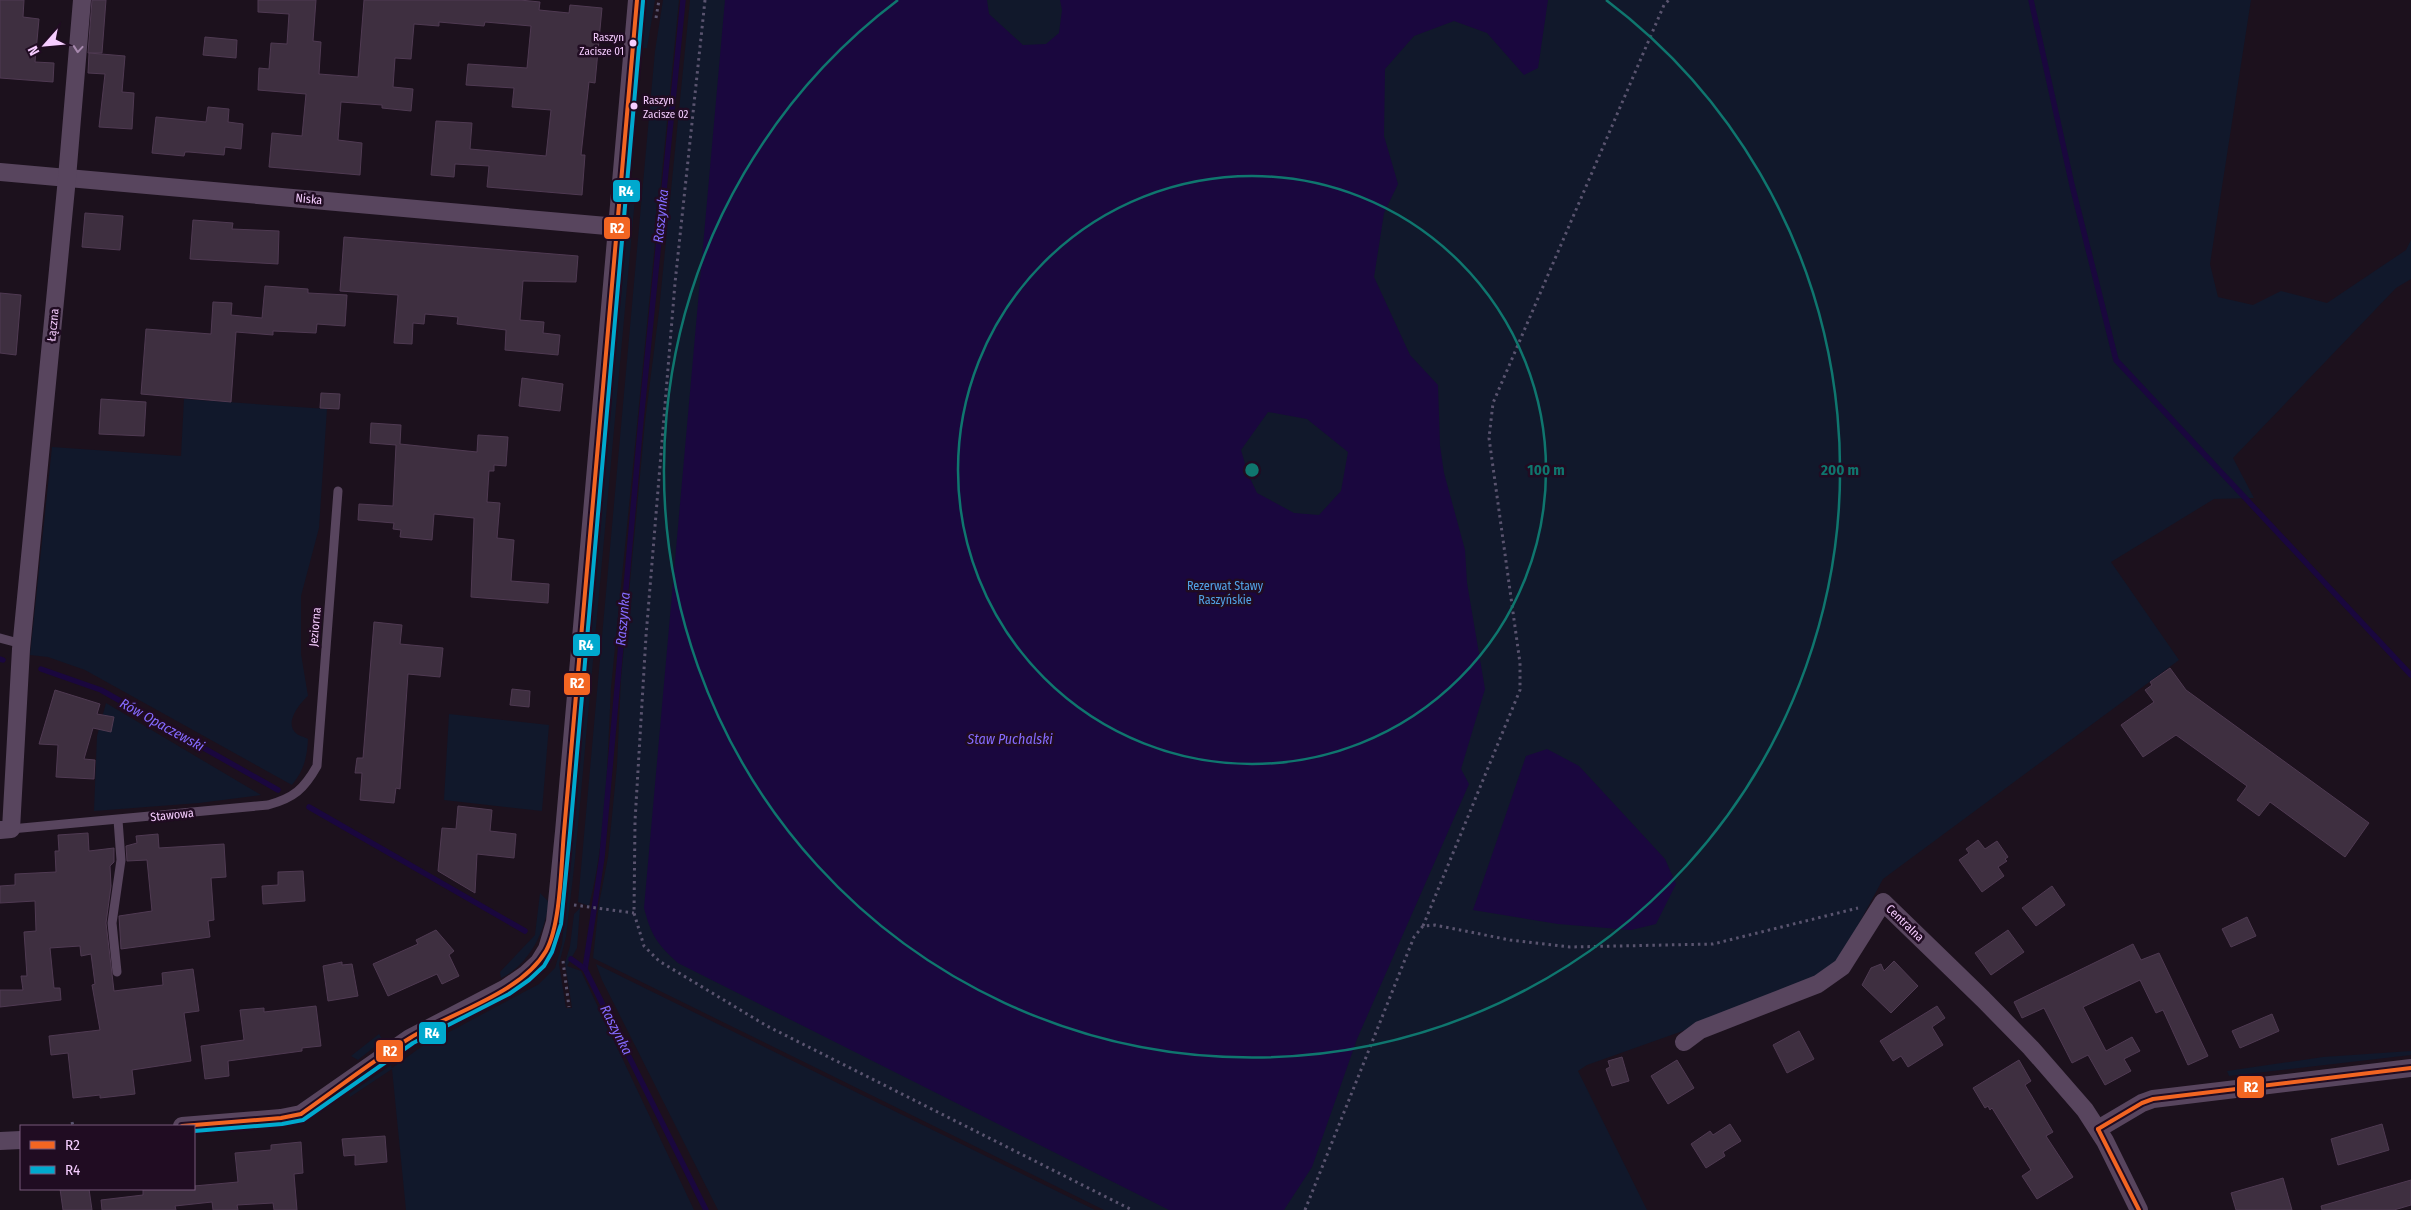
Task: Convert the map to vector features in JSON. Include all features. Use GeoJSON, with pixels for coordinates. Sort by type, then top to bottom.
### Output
{"type":"FeatureCollection","features":[{"type":"Feature","properties":{"kind":"street","name":"Łączna"},"geometry":{"type":"LineString","coordinates":[[21,646],[67,178],[82,0]]}},
{"type":"Feature","properties":{"kind":"street"},"geometry":{"type":"LineString","coordinates":[[194,1125],[281,1118],[301,1114],[418,1033],[506,988],[534,968],[547,949],[556,912],[637,0]]}},
{"type":"Feature","properties":{"kind":"street","name":"Niska"},"geometry":{"type":"LineString","coordinates":[[0,172],[618,227]]}},
{"type":"Feature","properties":{"kind":"street","name":"Stawowa"},"geometry":{"type":"LineString","coordinates":[[5,830],[21,646]]}},
{"type":"Feature","properties":{"kind":"street","name":"Centralna"},"geometry":{"type":"LineString","coordinates":[[1684,1042],[1700,1030],[1818,984],[1842,967],[1883,902],[2030,1048],[2085,1110],[2098,1130],[2139,1210]]}},
{"type":"Feature","properties":{"kind":"street"},"geometry":{"type":"LineString","coordinates":[[2098,1130],[2142,1103],[2153,1100],[2411,1068]]}},
{"type":"Feature","properties":{"kind":"street"},"geometry":{"type":"LineString","coordinates":[[0,1141],[20,1140]]}},
{"type":"Feature","properties":{"kind":"lane","name":"Jeziorna"},"geometry":{"type":"LineString","coordinates":[[317,766],[338,491]]}},
{"type":"Feature","properties":{"kind":"lane"},"geometry":{"type":"LineString","coordinates":[[0,638],[21,646]]}},
{"type":"Feature","properties":{"kind":"lane","name":"Stawowa"},"geometry":{"type":"LineString","coordinates":[[5,830],[268,805],[289,799],[308,782],[317,766]]}},
{"type":"Feature","properties":{"kind":"lane"},"geometry":{"type":"LineString","coordinates":[[117,972],[112,923],[121,860],[118,820]]}},
{"type":"Feature","properties":{"kind":"path"},"geometry":{"type":"LineString","coordinates":[[705,0],[674,283],[646,636],[635,821],[634,913],[644,946],[660,961],[766,1026],[1132,1210]]}},
{"type":"Feature","properties":{"kind":"path"},"geometry":{"type":"LineString","coordinates":[[1306,1210],[1414,937],[1424,926],[1520,690],[1520,663],[1489,438],[1493,403],[1625,91],[1664,5],[1669,0]]}},
{"type":"Feature","properties":{"kind":"path"},"geometry":{"type":"LineString","coordinates":[[1424,926],[1434,925],[1510,940],[1570,947],[1713,944],[1883,902]]}},
{"type":"Feature","properties":{"kind":"path"},"geometry":{"type":"LineString","coordinates":[[574,905],[634,913]]}},
{"type":"Feature","properties":{"kind":"green space"},"geometry":{"type":"Polygon","coordinates":[[[646,0],[655,0],[647,48],[643,48],[646,0]]]}},
{"type":"Feature","properties":{"kind":"green space"},"geometry":{"type":"Polygon","coordinates":[[[663,0],[679,0],[611,688],[603,825],[589,906],[578,902],[655,51],[663,0]]]}},
{"type":"Feature","properties":{"kind":"green space","name":"Rezerwat Stawy Raszyńskie"},"geometry":{"type":"Polygon","coordinates":[[[690,0],[2251,0],[2210,264],[2218,297],[2253,305],[2281,291],[2327,303],[2406,250],[2411,240],[2411,279],[2396,288],[2233,458],[2254,498],[2214,499],[2111,562],[2179,660],[1883,879],[1829,979],[1587,1065],[1578,1071],[1647,1210],[1104,1210],[593,958],[599,904],[608,857],[617,765],[621,679],[645,422],[659,311],[690,0]]]}},
{"type":"Feature","properties":{"kind":"green space"},"geometry":{"type":"Polygon","coordinates":[[[630,197],[635,198],[575,859],[566,937],[559,964],[566,1008],[572,1008],[565,963],[570,946],[574,914],[580,908],[577,948],[567,966],[581,971],[694,1210],[406,1210],[392,1069],[350,1097],[349,1094],[391,1065],[392,1068],[421,1047],[539,984],[555,968],[562,944],[630,197]]]}},
{"type":"Feature","properties":{"kind":"green space"},"geometry":{"type":"Polygon","coordinates":[[[184,399],[327,409],[319,528],[301,596],[301,654],[308,696],[301,703],[292,719],[293,730],[308,739],[308,746],[302,769],[292,785],[85,670],[48,657],[30,655],[52,447],[181,456],[184,399]]]}},
{"type":"Feature","properties":{"kind":"green space"},"geometry":{"type":"Polygon","coordinates":[[[106,703],[261,795],[199,803],[94,811],[97,736],[106,703]]]}},
{"type":"Feature","properties":{"kind":"green space"},"geometry":{"type":"Polygon","coordinates":[[[449,714],[549,725],[542,811],[444,800],[449,714]]]}},
{"type":"Feature","properties":{"kind":"green space"},"geometry":{"type":"Polygon","coordinates":[[[540,893],[549,902],[544,925],[539,936],[520,965],[501,978],[500,972],[535,935],[540,893]]]}},
{"type":"Feature","properties":{"kind":"green space"},"geometry":{"type":"Polygon","coordinates":[[[596,964],[1095,1210],[718,1210],[602,980],[596,964]]]}},
{"type":"Feature","properties":{"kind":"green space"},"geometry":{"type":"Polygon","coordinates":[[[379,1034],[383,1040],[358,1060],[351,1056],[379,1034]]]}},
{"type":"Feature","properties":{"kind":"green space"},"geometry":{"type":"Polygon","coordinates":[[[2411,1051],[2411,1055],[2229,1076],[2227,1071],[2323,1057],[2411,1051]]]}},
{"type":"Feature","properties":{"kind":"water","name":"Staw Puchalski"},"geometry":{"type":"Polygon","coordinates":[[[725,0],[987,0],[989,14],[1023,45],[1046,44],[1059,33],[1062,10],[1060,0],[1548,0],[1538,68],[1524,75],[1487,33],[1454,21],[1414,36],[1385,69],[1384,136],[1398,184],[1384,213],[1374,277],[1410,355],[1438,385],[1440,446],[1444,473],[1465,550],[1467,583],[1485,689],[1461,769],[1469,784],[1357,1039],[1312,1167],[1284,1210],[1169,1210],[678,963],[656,938],[649,925],[644,908],[725,0]],[[1268,412],[1241,450],[1248,474],[1257,493],[1294,513],[1319,515],[1341,491],[1348,452],[1307,419],[1268,412]]]}},
{"type":"Feature","properties":{"kind":"water"},"geometry":{"type":"Polygon","coordinates":[[[1547,749],[1579,766],[1665,859],[1676,884],[1656,924],[1631,930],[1558,924],[1473,910],[1526,756],[1547,749]]]}},
{"type":"Feature","properties":{"kind":"building"},"geometry":{"type":"Polygon","coordinates":[[[0,0],[24,0],[23,17],[39,19],[35,62],[54,63],[53,82],[0,78],[0,0]]]}},
{"type":"Feature","properties":{"kind":"building"},"geometry":{"type":"Polygon","coordinates":[[[92,0],[106,0],[102,53],[88,53],[92,0]]]}},
{"type":"Feature","properties":{"kind":"building"},"geometry":{"type":"Polygon","coordinates":[[[258,0],[316,0],[313,41],[321,42],[319,74],[358,77],[364,0],[520,0],[540,2],[539,10],[569,13],[570,5],[602,8],[595,83],[589,82],[581,155],[585,155],[582,195],[487,187],[489,166],[455,164],[454,177],[431,175],[436,121],[472,123],[470,149],[546,156],[551,110],[512,107],[514,88],[466,85],[468,64],[527,68],[531,26],[485,22],[484,26],[439,22],[439,26],[414,24],[411,59],[395,58],[393,87],[413,89],[411,111],[382,108],[382,105],[341,102],[338,140],[362,143],[360,175],[269,167],[272,133],[302,136],[306,94],[258,90],[259,68],[269,69],[271,43],[287,44],[289,14],[258,12],[258,0]]]}},
{"type":"Feature","properties":{"kind":"building"},"geometry":{"type":"Polygon","coordinates":[[[205,37],[237,40],[236,58],[203,55],[205,37]]]}},
{"type":"Feature","properties":{"kind":"building"},"geometry":{"type":"Polygon","coordinates":[[[89,53],[125,56],[122,92],[134,93],[132,129],[99,127],[105,74],[88,73],[89,53]]]}},
{"type":"Feature","properties":{"kind":"building"},"geometry":{"type":"Polygon","coordinates":[[[208,107],[229,109],[228,122],[243,124],[241,149],[225,147],[224,155],[185,152],[184,156],[152,153],[156,117],[206,122],[208,107]]]}},
{"type":"Feature","properties":{"kind":"building"},"geometry":{"type":"Polygon","coordinates":[[[85,213],[123,216],[120,250],[82,247],[85,213]]]}},
{"type":"Feature","properties":{"kind":"building"},"geometry":{"type":"Polygon","coordinates":[[[193,220],[233,223],[232,229],[279,231],[278,264],[190,259],[193,220]]]}},
{"type":"Feature","properties":{"kind":"building"},"geometry":{"type":"Polygon","coordinates":[[[344,237],[578,256],[576,282],[523,281],[520,320],[544,322],[543,333],[560,335],[558,355],[505,350],[506,330],[457,324],[458,317],[425,314],[424,324],[413,323],[412,344],[394,343],[398,295],[340,291],[344,237]]]}},
{"type":"Feature","properties":{"kind":"building"},"geometry":{"type":"Polygon","coordinates":[[[265,286],[308,289],[308,293],[347,295],[345,326],[317,324],[316,333],[273,331],[273,335],[236,332],[231,402],[141,394],[146,329],[211,334],[213,302],[232,303],[231,315],[262,318],[265,286]]]}},
{"type":"Feature","properties":{"kind":"building"},"geometry":{"type":"Polygon","coordinates":[[[0,293],[21,295],[16,355],[0,353],[0,293]]]}},
{"type":"Feature","properties":{"kind":"building"},"geometry":{"type":"Polygon","coordinates":[[[522,378],[563,384],[560,411],[519,406],[522,378]]]}},
{"type":"Feature","properties":{"kind":"building"},"geometry":{"type":"Polygon","coordinates":[[[321,393],[340,394],[339,409],[320,408],[321,393]]]}},
{"type":"Feature","properties":{"kind":"building"},"geometry":{"type":"Polygon","coordinates":[[[101,399],[146,402],[144,436],[99,434],[101,399]]]}},
{"type":"Feature","properties":{"kind":"building"},"geometry":{"type":"Polygon","coordinates":[[[371,423],[401,425],[400,444],[477,452],[478,435],[508,437],[506,466],[494,465],[494,471],[489,471],[487,502],[500,503],[497,538],[514,540],[511,581],[549,584],[548,603],[471,597],[474,518],[434,514],[432,540],[400,537],[401,530],[393,529],[394,523],[358,520],[359,504],[393,506],[396,445],[370,443],[371,423]]]}},
{"type":"Feature","properties":{"kind":"building"},"geometry":{"type":"Polygon","coordinates":[[[374,622],[402,625],[400,644],[443,648],[440,677],[408,674],[400,789],[396,788],[394,803],[360,800],[362,773],[355,773],[357,758],[363,758],[374,622]]]}},
{"type":"Feature","properties":{"kind":"building"},"geometry":{"type":"Polygon","coordinates":[[[2170,668],[2186,690],[2369,823],[2345,857],[2270,802],[2259,816],[2237,800],[2247,786],[2176,735],[2143,757],[2121,725],[2154,702],[2145,690],[2152,685],[2150,682],[2170,668]]]}},
{"type":"Feature","properties":{"kind":"building"},"geometry":{"type":"Polygon","coordinates":[[[512,689],[530,691],[529,707],[510,705],[512,689]]]}},
{"type":"Feature","properties":{"kind":"building"},"geometry":{"type":"Polygon","coordinates":[[[55,690],[100,704],[97,714],[114,717],[111,732],[93,728],[84,759],[95,760],[94,779],[56,777],[58,745],[39,744],[55,690]]]}},
{"type":"Feature","properties":{"kind":"building"},"geometry":{"type":"Polygon","coordinates":[[[458,806],[492,810],[490,831],[516,834],[514,858],[477,854],[475,893],[438,871],[442,828],[456,829],[458,806]]]}},
{"type":"Feature","properties":{"kind":"building"},"geometry":{"type":"Polygon","coordinates":[[[88,833],[89,851],[114,848],[114,862],[110,866],[111,886],[106,923],[114,991],[163,985],[162,973],[193,969],[199,1011],[184,1013],[191,1061],[132,1070],[135,1094],[100,1098],[100,1095],[73,1098],[68,1053],[51,1055],[49,1036],[100,1030],[92,985],[95,984],[91,954],[81,956],[80,946],[50,948],[54,988],[60,988],[61,1000],[0,1007],[0,990],[23,990],[21,976],[27,976],[24,932],[36,931],[35,901],[0,903],[0,886],[15,885],[15,874],[56,872],[55,851],[59,851],[58,835],[88,833]]]}},
{"type":"Feature","properties":{"kind":"building"},"geometry":{"type":"Polygon","coordinates":[[[158,834],[159,848],[224,844],[226,877],[211,878],[214,920],[208,921],[210,937],[121,949],[119,916],[152,911],[147,860],[127,861],[126,846],[137,843],[136,836],[158,834]]]}},
{"type":"Feature","properties":{"kind":"building"},"geometry":{"type":"Polygon","coordinates":[[[1978,840],[1985,849],[1997,841],[2008,857],[2005,859],[2007,861],[1998,867],[2004,876],[1982,892],[1959,860],[1969,853],[1966,849],[1978,840]]]}},
{"type":"Feature","properties":{"kind":"building"},"geometry":{"type":"Polygon","coordinates":[[[303,871],[305,901],[263,904],[262,886],[278,885],[278,872],[303,871]]]}},
{"type":"Feature","properties":{"kind":"building"},"geometry":{"type":"Polygon","coordinates":[[[2052,886],[2065,905],[2036,926],[2022,908],[2052,886]]]}},
{"type":"Feature","properties":{"kind":"building"},"geometry":{"type":"Polygon","coordinates":[[[2247,917],[2256,936],[2231,947],[2222,929],[2247,917]]]}},
{"type":"Feature","properties":{"kind":"building"},"geometry":{"type":"Polygon","coordinates":[[[436,930],[454,951],[449,955],[459,976],[442,984],[437,974],[388,996],[373,964],[418,944],[416,940],[436,930]]]}},
{"type":"Feature","properties":{"kind":"building"},"geometry":{"type":"Polygon","coordinates":[[[2008,930],[2024,952],[1991,975],[1975,953],[2008,930]]]}},
{"type":"Feature","properties":{"kind":"building"},"geometry":{"type":"Polygon","coordinates":[[[2133,944],[2141,960],[2159,953],[2208,1056],[2188,1065],[2163,1010],[2156,1013],[2140,980],[2083,1007],[2106,1051],[2132,1037],[2140,1051],[2124,1059],[2131,1071],[2105,1085],[2088,1055],[2072,1063],[2044,1008],[2022,1018],[2014,1002],[2133,944]]]}},
{"type":"Feature","properties":{"kind":"building"},"geometry":{"type":"Polygon","coordinates":[[[1894,961],[1918,986],[1891,1013],[1862,985],[1871,968],[1881,964],[1884,971],[1894,961]]]}},
{"type":"Feature","properties":{"kind":"building"},"geometry":{"type":"Polygon","coordinates":[[[342,962],[342,965],[352,964],[358,996],[328,1001],[323,966],[342,962]]]}},
{"type":"Feature","properties":{"kind":"building"},"geometry":{"type":"Polygon","coordinates":[[[316,1006],[321,1046],[302,1048],[302,1051],[228,1061],[229,1076],[205,1079],[201,1046],[244,1040],[240,1010],[264,1008],[264,1012],[316,1006]]]}},
{"type":"Feature","properties":{"kind":"building"},"geometry":{"type":"Polygon","coordinates":[[[1937,1006],[1945,1018],[1932,1027],[1943,1045],[1908,1067],[1901,1056],[1893,1061],[1880,1041],[1937,1006]]]}},
{"type":"Feature","properties":{"kind":"building"},"geometry":{"type":"Polygon","coordinates":[[[2272,1014],[2279,1031],[2240,1048],[2232,1031],[2272,1014]]]}},
{"type":"Feature","properties":{"kind":"building"},"geometry":{"type":"Polygon","coordinates":[[[1799,1031],[1814,1059],[1787,1073],[1773,1045],[1799,1031]]]}},
{"type":"Feature","properties":{"kind":"building"},"geometry":{"type":"Polygon","coordinates":[[[1622,1057],[1629,1081],[1612,1086],[1606,1069],[1610,1067],[1608,1061],[1622,1057]]]}},
{"type":"Feature","properties":{"kind":"building"},"geometry":{"type":"Polygon","coordinates":[[[1677,1060],[1694,1088],[1668,1104],[1651,1076],[1677,1060]]]}},
{"type":"Feature","properties":{"kind":"building"},"geometry":{"type":"Polygon","coordinates":[[[2019,1060],[2031,1081],[2025,1085],[2053,1132],[2046,1136],[2073,1177],[2037,1199],[2022,1176],[2031,1170],[1992,1108],[1990,1110],[1988,1106],[1985,1108],[1973,1088],[2019,1060]]]}},
{"type":"Feature","properties":{"kind":"building"},"geometry":{"type":"Polygon","coordinates":[[[1730,1124],[1741,1141],[1723,1152],[1725,1156],[1706,1168],[1691,1144],[1710,1131],[1713,1135],[1730,1124]]]}},
{"type":"Feature","properties":{"kind":"building"},"geometry":{"type":"Polygon","coordinates":[[[2382,1124],[2389,1150],[2338,1165],[2331,1139],[2382,1124]]]}},
{"type":"Feature","properties":{"kind":"building"},"geometry":{"type":"Polygon","coordinates":[[[385,1136],[387,1162],[355,1165],[355,1155],[344,1156],[342,1139],[385,1136]]]}},
{"type":"Feature","properties":{"kind":"building"},"geometry":{"type":"Polygon","coordinates":[[[301,1142],[303,1173],[294,1174],[297,1210],[274,1210],[273,1203],[237,1205],[238,1210],[213,1210],[212,1202],[175,1206],[176,1210],[102,1210],[101,1200],[143,1195],[143,1190],[195,1190],[195,1186],[238,1182],[235,1153],[271,1150],[271,1145],[301,1142]]]}},
{"type":"Feature","properties":{"kind":"building"},"geometry":{"type":"Polygon","coordinates":[[[2283,1178],[2292,1210],[2236,1210],[2231,1193],[2283,1178]]]}},
{"type":"Feature","properties":{"kind":"building"},"geometry":{"type":"Polygon","coordinates":[[[2411,1180],[2411,1205],[2394,1210],[2322,1210],[2321,1206],[2411,1180]]]}},
{"type":"Feature","properties":{"kind":"building"},"geometry":{"type":"Polygon","coordinates":[[[60,1190],[89,1190],[92,1210],[63,1210],[60,1190]]]}},
{"type":"Feature","properties":{"kind":"waterway","name":"Raszynka"},"geometry":{"type":"LineString","coordinates":[[683,0],[641,420],[602,857],[585,969],[706,1210]]}},
{"type":"Feature","properties":{"kind":"waterway"},"geometry":{"type":"LineString","coordinates":[[2031,0],[2072,185],[2116,360],[2411,675]]}},
{"type":"Feature","properties":{"kind":"waterway","name":"Rów Opaczewski"},"geometry":{"type":"LineString","coordinates":[[41,669],[101,690],[278,790]]}},
{"type":"Feature","properties":{"kind":"waterway","name":"Rów Opaczewski"},"geometry":{"type":"LineString","coordinates":[[309,807],[525,931]]}},
{"type":"Feature","properties":{"kind":"waterway","name":"Rów Opaczewski"},"geometry":{"type":"LineString","coordinates":[[571,959],[585,969]]}},
{"type":"Feature","properties":{"kind":"transit line","name":"R2"},"geometry":{"type":"LineString","coordinates":[[194,1125],[281,1118],[301,1114],[410,1038],[503,991],[535,966],[546,951],[551,939],[560,893],[637,0]]}},
{"type":"Feature","properties":{"kind":"transit line","name":"R4"},"geometry":{"type":"LineString","coordinates":[[195,1131],[282,1124],[303,1120],[413,1043],[509,994],[529,980],[544,966],[552,952],[561,924],[570,833],[643,1]]}},
{"type":"Feature","properties":{"kind":"transit line","name":"R2"},"geometry":{"type":"LineString","coordinates":[[2098,1129],[2142,1103],[2153,1099],[2411,1068]]}},
{"type":"Feature","properties":{"kind":"transit line","name":"R2"},"geometry":{"type":"LineString","coordinates":[[2098,1129],[2139,1210]]}},
{"type":"Feature","properties":{"kind":"place","name":"Raszyn Zacisze 01"},"geometry":{"type":"Point","coordinates":[633,43]}},
{"type":"Feature","properties":{"kind":"place","name":"Raszyn Zacisze 02"},"geometry":{"type":"Point","coordinates":[634,106]}}]}
